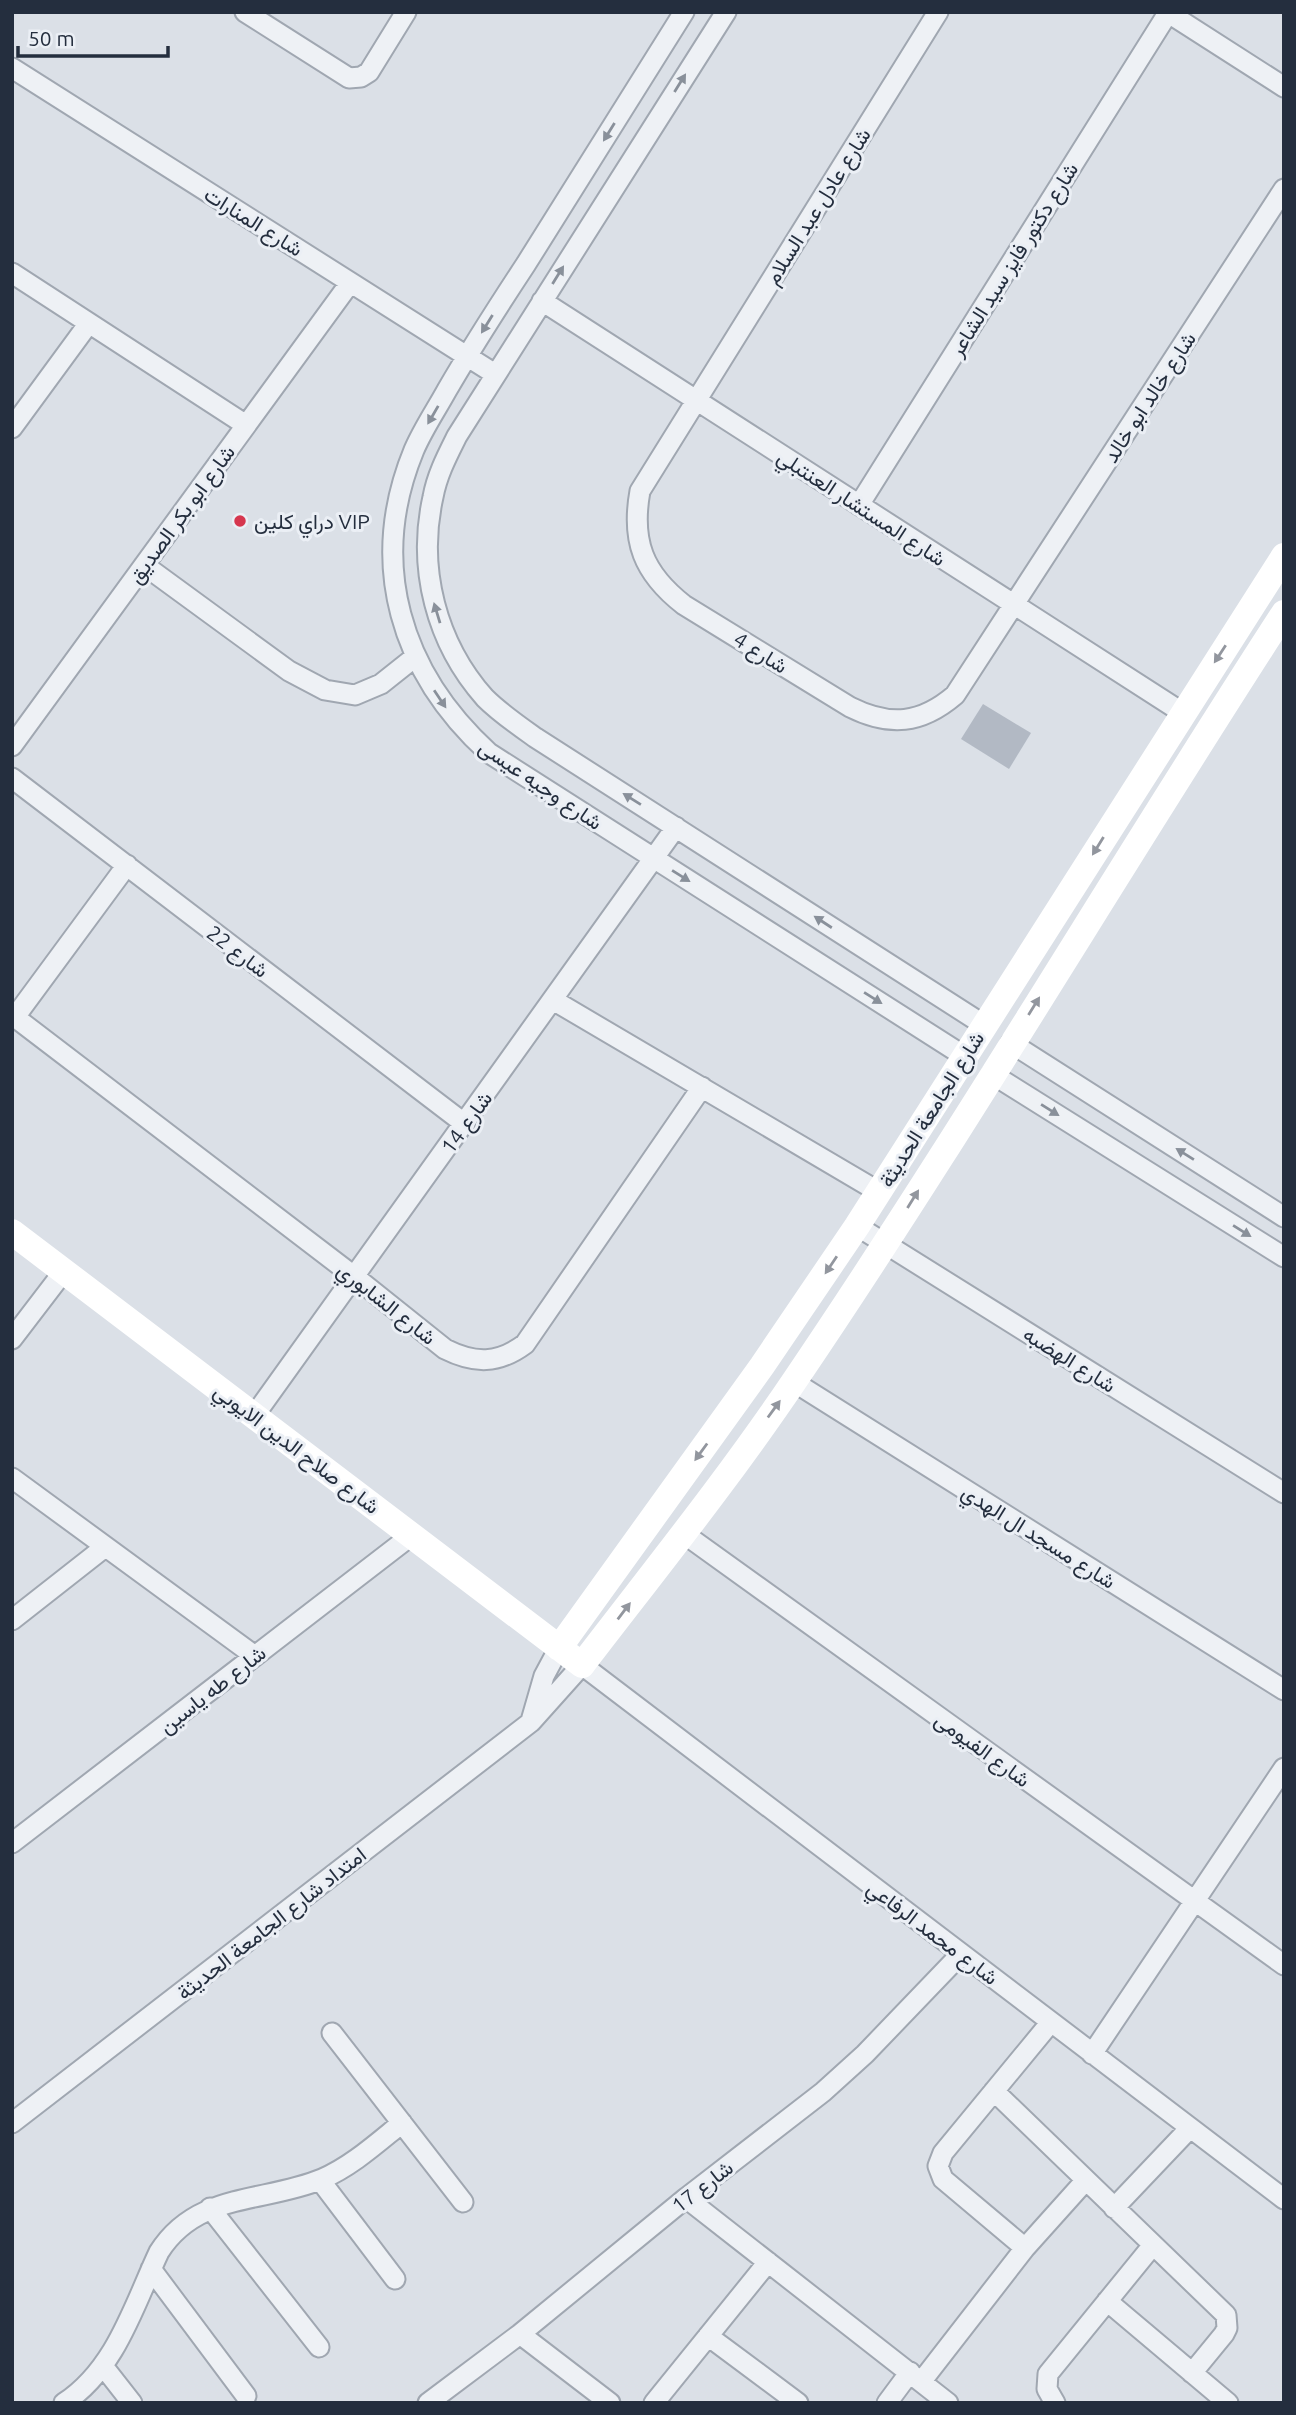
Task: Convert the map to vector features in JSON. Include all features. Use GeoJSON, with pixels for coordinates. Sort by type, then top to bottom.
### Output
{"type":"FeatureCollection","features":[{"type":"Feature","properties":{"kind":"street"},"geometry":{"type":"LineString","coordinates":[[245,12],[349,78],[361,77],[369,72],[407,12]]}},
{"type":"Feature","properties":{"kind":"street","name":"شارع وجيه عيسى"},"geometry":{"type":"LineString","coordinates":[[726,12],[457,436],[433,495],[427,557],[430,589],[438,619],[461,666],[487,699],[536,738],[984,1025]]}},
{"type":"Feature","properties":{"kind":"street","name":"شارع عادل عبد السلام"},"geometry":{"type":"LineString","coordinates":[[696,400],[938,12]]}},
{"type":"Feature","properties":{"kind":"street"},"geometry":{"type":"LineString","coordinates":[[1167,12],[1284,87]]}},
{"type":"Feature","properties":{"kind":"street","name":"شارع دكتور فايز سيد الشاعر"},"geometry":{"type":"LineString","coordinates":[[859,505],[1167,12]]}},
{"type":"Feature","properties":{"kind":"street"},"geometry":{"type":"LineString","coordinates":[[679,14],[710,37]]}},
{"type":"Feature","properties":{"kind":"street","name":"شارع وجيه عيسى"},"geometry":{"type":"LineString","coordinates":[[679,14],[467,356],[415,449],[397,507],[394,538],[396,589],[404,628],[415,657],[446,709],[489,752],[964,1056]]}},
{"type":"Feature","properties":{"kind":"street","name":"شارع المنارات"},"geometry":{"type":"LineString","coordinates":[[12,68],[495,374]]}},
{"type":"Feature","properties":{"kind":"street","name":"شارع خالد ابو خالد"},"geometry":{"type":"LineString","coordinates":[[1015,605],[1284,189]]}},
{"type":"Feature","properties":{"kind":"street"},"geometry":{"type":"LineString","coordinates":[[12,273],[246,425]]}},
{"type":"Feature","properties":{"kind":"street","name":"شارع ابو بكر الصديق"},"geometry":{"type":"LineString","coordinates":[[12,746],[350,282]]}},
{"type":"Feature","properties":{"kind":"street","name":"شارع المستشار العنتبلي"},"geometry":{"type":"LineString","coordinates":[[542,301],[1182,713]]}},
{"type":"Feature","properties":{"kind":"street"},"geometry":{"type":"LineString","coordinates":[[12,428],[89,323]]}},
{"type":"Feature","properties":{"kind":"street","name":"شارع 4"},"geometry":{"type":"LineString","coordinates":[[696,400],[640,491],[636,512],[637,534],[648,565],[667,591],[684,605],[867,716],[905,720],[923,716],[941,707],[955,695],[1015,605]]}},
{"type":"Feature","properties":{"kind":"street","name":"شارع الجامعة الحديثة"},"geometry":{"type":"LineString","coordinates":[[559,1648],[762,1366],[857,1226],[1284,556]]}},
{"type":"Feature","properties":{"kind":"street"},"geometry":{"type":"LineString","coordinates":[[144,565],[289,670],[325,690],[355,695],[381,684],[415,657]]}},
{"type":"Feature","properties":{"kind":"street","name":"شارع الجامعة الحديثة"},"geometry":{"type":"LineString","coordinates":[[582,1665],[794,1382],[885,1244],[1284,613]]}},
{"type":"Feature","properties":{"kind":"street"},"geometry":{"type":"LineString","coordinates":[[1239,625],[1264,643]]}},
{"type":"Feature","properties":{"kind":"street","name":"شارع 22"},"geometry":{"type":"LineString","coordinates":[[12,778],[465,1124]]}},
{"type":"Feature","properties":{"kind":"street","name":"شارع 14"},"geometry":{"type":"LineString","coordinates":[[254,1416],[676,827]]}},
{"type":"Feature","properties":{"kind":"street"},"geometry":{"type":"LineString","coordinates":[[14,1016],[127,865]]}},
{"type":"Feature","properties":{"kind":"street"},"geometry":{"type":"LineString","coordinates":[[553,1000],[879,1192]]}},
{"type":"Feature","properties":{"kind":"street","name":"شارع الشابوري"},"geometry":{"type":"LineString","coordinates":[[14,1016],[445,1349],[460,1357],[477,1360],[510,1354],[524,1344],[702,1087]]}},
{"type":"Feature","properties":{"kind":"street"},"geometry":{"type":"LineString","coordinates":[[1011,1043],[1284,1217]]}},
{"type":"Feature","properties":{"kind":"street"},"geometry":{"type":"LineString","coordinates":[[992,1074],[1284,1257]]}},
{"type":"Feature","properties":{"kind":"street","name":"شارع الهضبه"},"geometry":{"type":"LineString","coordinates":[[857,1226],[1284,1493]]}},
{"type":"Feature","properties":{"kind":"street","name":"شارع صلاح الدين الايوبي"},"geometry":{"type":"LineString","coordinates":[[12,1232],[582,1665]]}},
{"type":"Feature","properties":{"kind":"street"},"geometry":{"type":"LineString","coordinates":[[12,1339],[64,1271]]}},
{"type":"Feature","properties":{"kind":"street","name":"شارع مسجد ال الهدي"},"geometry":{"type":"LineString","coordinates":[[794,1382],[1284,1689]]}},
{"type":"Feature","properties":{"kind":"street"},"geometry":{"type":"LineString","coordinates":[[12,1478],[254,1656]]}},
{"type":"Feature","properties":{"kind":"street","name":"شارع الفيومى"},"geometry":{"type":"LineString","coordinates":[[683,1533],[1284,1965]]}},
{"type":"Feature","properties":{"kind":"street","name":"شارع طه ياسين"},"geometry":{"type":"LineString","coordinates":[[12,1843],[412,1535]]}},
{"type":"Feature","properties":{"kind":"street"},"geometry":{"type":"LineString","coordinates":[[12,1620],[105,1548]]}},
{"type":"Feature","properties":{"kind":"street"},"geometry":{"type":"LineString","coordinates":[[531,1722],[541,1683],[559,1648]]}},
{"type":"Feature","properties":{"kind":"street","name":"امتداد شارع الجامعة الحديثة"},"geometry":{"type":"LineString","coordinates":[[12,2123],[531,1722],[582,1665]]}},
{"type":"Feature","properties":{"kind":"street","name":"شارع محمد الرفاعي"},"geometry":{"type":"LineString","coordinates":[[582,1665],[1284,2199]]}},
{"type":"Feature","properties":{"kind":"street"},"geometry":{"type":"LineString","coordinates":[[1093,2053],[1284,1768]]}},
{"type":"Feature","properties":{"kind":"street","name":"شارع 17"},"geometry":{"type":"LineString","coordinates":[[428,2403],[520,2334],[686,2198],[830,2086],[865,2054],[961,1954]]}},
{"type":"Feature","properties":{"kind":"street"},"geometry":{"type":"LineString","coordinates":[[1026,2248],[943,2179],[938,2166],[943,2152],[1051,2022]]}},
{"type":"Feature","properties":{"kind":"street"},"geometry":{"type":"LineString","coordinates":[[332,2033],[463,2202]]}},
{"type":"Feature","properties":{"kind":"street"},"geometry":{"type":"LineString","coordinates":[[994,2091],[1226,2315],[1227,2329],[1192,2373]]}},
{"type":"Feature","properties":{"kind":"street"},"geometry":{"type":"LineString","coordinates":[[64,2403],[86,2386],[103,2366],[117,2344],[159,2252],[176,2230],[210,2208],[291,2190],[320,2180],[348,2165],[402,2123]]}},
{"type":"Feature","properties":{"kind":"street"},"geometry":{"type":"LineString","coordinates":[[1114,2208],[1190,2128]]}},
{"type":"Feature","properties":{"kind":"street"},"geometry":{"type":"LineString","coordinates":[[320,2180],[395,2279]]}},
{"type":"Feature","properties":{"kind":"street"},"geometry":{"type":"LineString","coordinates":[[887,2403],[915,2377],[1086,2180]]}},
{"type":"Feature","properties":{"kind":"street"},"geometry":{"type":"LineString","coordinates":[[686,2198],[948,2403]]}},
{"type":"Feature","properties":{"kind":"street"},"geometry":{"type":"LineString","coordinates":[[210,2208],[319,2347]]}},
{"type":"Feature","properties":{"kind":"street"},"geometry":{"type":"LineString","coordinates":[[1055,2403],[1046,2389],[1048,2374],[1153,2245]]}},
{"type":"Feature","properties":{"kind":"street"},"geometry":{"type":"LineString","coordinates":[[654,2403],[768,2262]]}},
{"type":"Feature","properties":{"kind":"street"},"geometry":{"type":"LineString","coordinates":[[151,2269],[246,2396]]}},
{"type":"Feature","properties":{"kind":"street"},"geometry":{"type":"LineString","coordinates":[[1107,2301],[1228,2403]]}},
{"type":"Feature","properties":{"kind":"street"},"geometry":{"type":"LineString","coordinates":[[520,2334],[610,2403]]}},
{"type":"Feature","properties":{"kind":"street"},"geometry":{"type":"LineString","coordinates":[[708,2336],[796,2402]]}},
{"type":"Feature","properties":{"kind":"street"},"geometry":{"type":"LineString","coordinates":[[103,2366],[132,2403]]}},
{"type":"Feature","properties":{"kind":"building"},"geometry":{"type":"Polygon","coordinates":[[[983,704],[1031,733],[1009,769],[961,739],[983,704]]]}},
{"type":"Feature","properties":{"kind":"place","name":"دراي كلين VIP"},"geometry":{"type":"Point","coordinates":[240,521]}}]}
